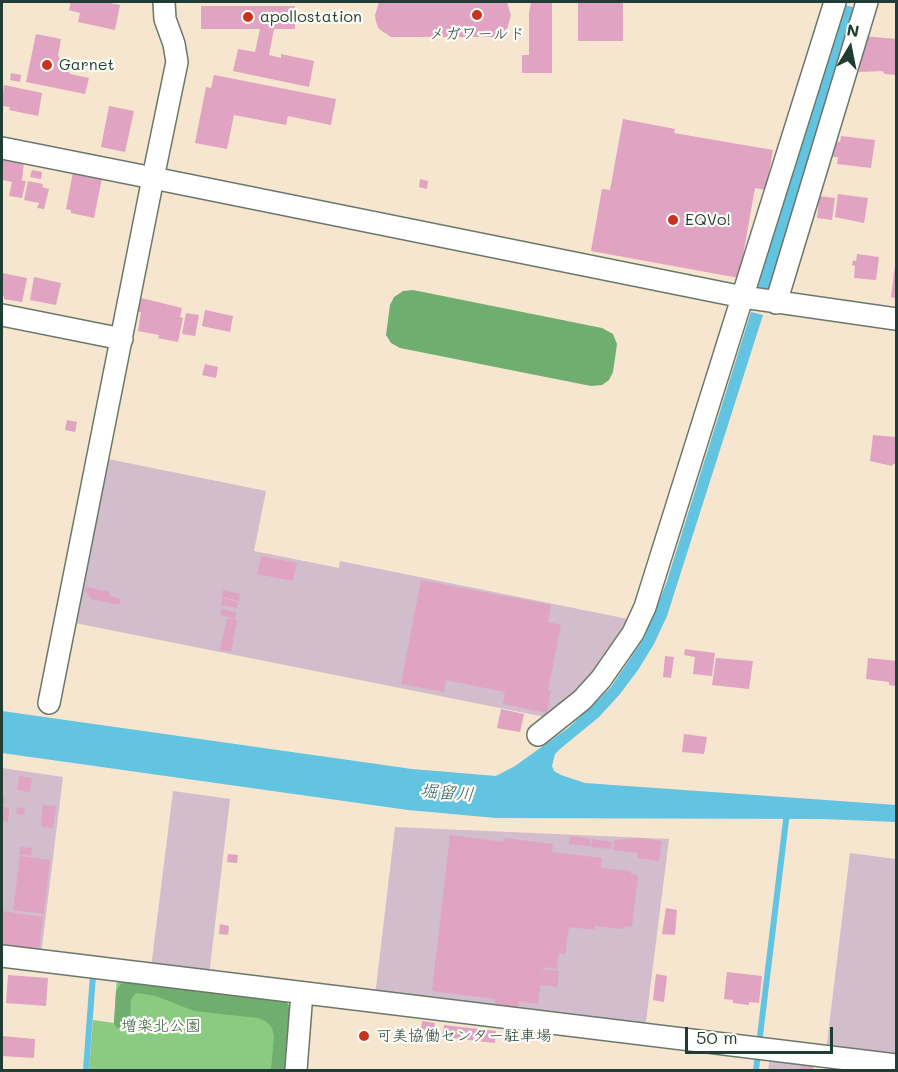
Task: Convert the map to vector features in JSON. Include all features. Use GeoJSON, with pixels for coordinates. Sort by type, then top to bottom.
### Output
{"type":"FeatureCollection","features":[{"type":"Feature","properties":{"kind":"street"},"geometry":{"type":"LineString","coordinates":[[49,703],[177,62],[165,19],[164,2]]}},
{"type":"Feature","properties":{"kind":"street"},"geometry":{"type":"LineString","coordinates":[[538,735],[582,700],[601,679],[623,649],[645,607],[835,2]]}},
{"type":"Feature","properties":{"kind":"street"},"geometry":{"type":"LineString","coordinates":[[776,303],[867,2]]}},
{"type":"Feature","properties":{"kind":"street"},"geometry":{"type":"LineString","coordinates":[[2,148],[743,297],[897,319]]}},
{"type":"Feature","properties":{"kind":"street"},"geometry":{"type":"LineString","coordinates":[[2,315],[122,339]]}},
{"type":"Feature","properties":{"kind":"street"},"geometry":{"type":"LineString","coordinates":[[2,956],[897,1065]]}},
{"type":"Feature","properties":{"kind":"street"},"geometry":{"type":"LineString","coordinates":[[296,1071],[301,1005]]}},
{"type":"Feature","properties":{"kind":"shaded area"},"geometry":{"type":"Polygon","coordinates":[[[108,459],[266,491],[254,551],[339,568],[340,561],[628,619],[593,673],[575,693],[545,717],[75,623],[108,459]]]}},
{"type":"Feature","properties":{"kind":"shaded area"},"geometry":{"type":"Polygon","coordinates":[[[2,768],[63,777],[41,955],[2,950],[2,768]]]}},
{"type":"Feature","properties":{"kind":"shaded area"},"geometry":{"type":"Polygon","coordinates":[[[173,791],[230,799],[209,975],[151,968],[173,791]]]}},
{"type":"Feature","properties":{"kind":"shaded area"},"geometry":{"type":"Polygon","coordinates":[[[395,827],[669,839],[645,1029],[375,996],[395,827]]]}},
{"type":"Feature","properties":{"kind":"shaded area"},"geometry":{"type":"Polygon","coordinates":[[[850,853],[896,859],[896,1059],[826,1051],[850,853]]]}},
{"type":"Feature","properties":{"kind":"shaded area"},"geometry":{"type":"Polygon","coordinates":[[[770,1057],[814,1063],[813,1070],[768,1070],[770,1057]]]}},
{"type":"Feature","properties":{"kind":"green space"},"geometry":{"type":"Polygon","coordinates":[[[413,290],[602,328],[613,334],[617,344],[613,372],[609,380],[602,385],[591,386],[400,348],[391,343],[386,335],[390,305],[394,297],[403,291],[413,290]]]}},
{"type":"Feature","properties":{"kind":"green space","name":"増楽北公園"},"geometry":{"type":"Polygon","coordinates":[[[117,976],[290,1006],[285,1070],[89,1070],[93,1020],[114,1023],[117,976]]]}},
{"type":"Feature","properties":{"kind":"green space"},"geometry":{"type":"Polygon","coordinates":[[[123,981],[281,996],[290,1006],[285,1070],[271,1070],[274,1036],[272,1028],[267,1022],[258,1018],[194,1011],[156,996],[138,993],[131,999],[130,1024],[127,1029],[122,1030],[116,1027],[114,1023],[116,991],[123,981]]]}},
{"type":"Feature","properties":{"kind":"water"},"geometry":{"type":"Polygon","coordinates":[[[845,5],[856,8],[769,289],[757,287],[845,5]]]}},
{"type":"Feature","properties":{"kind":"water","name":"堀留川"},"geometry":{"type":"Polygon","coordinates":[[[751,312],[763,315],[667,616],[654,644],[620,694],[599,717],[555,754],[552,766],[554,771],[561,775],[585,783],[896,805],[896,822],[823,819],[496,818],[408,810],[2,753],[2,711],[412,769],[496,776],[515,766],[568,728],[590,708],[611,687],[644,638],[666,584],[751,312]]]}},
{"type":"Feature","properties":{"kind":"building"},"geometry":{"type":"Polygon","coordinates":[[[71,2],[105,2],[120,5],[115,30],[78,22],[80,13],[69,10],[71,2]]]}},
{"type":"Feature","properties":{"kind":"building"},"geometry":{"type":"Polygon","coordinates":[[[379,2],[507,2],[511,15],[507,29],[495,37],[391,37],[379,29],[376,22],[375,15],[379,2]]]}},
{"type":"Feature","properties":{"kind":"building"},"geometry":{"type":"Polygon","coordinates":[[[531,2],[552,2],[552,73],[522,73],[522,55],[529,55],[531,2]]]}},
{"type":"Feature","properties":{"kind":"building"},"geometry":{"type":"Polygon","coordinates":[[[578,2],[623,2],[623,41],[578,41],[578,2]]]}},
{"type":"Feature","properties":{"kind":"building"},"geometry":{"type":"Polygon","coordinates":[[[201,6],[295,6],[295,29],[274,29],[269,55],[281,58],[281,54],[314,61],[309,87],[233,71],[238,49],[255,52],[260,29],[201,29],[201,6]]]}},
{"type":"Feature","properties":{"kind":"building","name":"Garnet"},"geometry":{"type":"Polygon","coordinates":[[[36,34],[61,39],[58,56],[70,74],[89,78],[85,94],[26,82],[36,34]]]}},
{"type":"Feature","properties":{"kind":"building"},"geometry":{"type":"Polygon","coordinates":[[[863,36],[896,39],[896,75],[885,74],[882,71],[859,72],[863,36]]]}},
{"type":"Feature","properties":{"kind":"building"},"geometry":{"type":"Polygon","coordinates":[[[11,73],[21,75],[20,82],[10,80],[11,73]]]}},
{"type":"Feature","properties":{"kind":"building"},"geometry":{"type":"Polygon","coordinates":[[[214,75],[336,99],[331,125],[288,116],[286,125],[234,115],[227,149],[195,143],[206,87],[211,88],[214,75]]]}},
{"type":"Feature","properties":{"kind":"building"},"geometry":{"type":"Polygon","coordinates":[[[4,85],[42,93],[38,116],[9,110],[10,107],[2,106],[4,85]]]}},
{"type":"Feature","properties":{"kind":"building"},"geometry":{"type":"Polygon","coordinates":[[[109,106],[134,111],[125,152],[101,147],[109,106]]]}},
{"type":"Feature","properties":{"kind":"building","name":"EQVo!"},"geometry":{"type":"Polygon","coordinates":[[[623,119],[675,129],[674,133],[773,150],[766,190],[755,188],[739,278],[591,251],[602,189],[610,190],[623,119]]]}},
{"type":"Feature","properties":{"kind":"building"},"geometry":{"type":"Polygon","coordinates":[[[841,136],[875,140],[871,168],[837,164],[838,157],[833,157],[835,141],[840,142],[841,136]]]}},
{"type":"Feature","properties":{"kind":"building"},"geometry":{"type":"Polygon","coordinates":[[[2,156],[24,161],[22,181],[26,181],[22,198],[9,196],[12,182],[2,180],[2,156]]]}},
{"type":"Feature","properties":{"kind":"building"},"geometry":{"type":"Polygon","coordinates":[[[32,170],[42,172],[41,179],[30,177],[32,170]]]}},
{"type":"Feature","properties":{"kind":"building"},"geometry":{"type":"Polygon","coordinates":[[[73,172],[102,178],[94,218],[71,213],[71,210],[66,209],[73,172]]]}},
{"type":"Feature","properties":{"kind":"building"},"geometry":{"type":"Polygon","coordinates":[[[420,179],[428,181],[427,189],[419,187],[420,179]]]}},
{"type":"Feature","properties":{"kind":"building"},"geometry":{"type":"Polygon","coordinates":[[[28,181],[43,184],[42,187],[49,189],[44,209],[37,208],[39,203],[24,200],[28,181]]]}},
{"type":"Feature","properties":{"kind":"building"},"geometry":{"type":"Polygon","coordinates":[[[838,194],[868,198],[864,223],[835,217],[838,194]]]}},
{"type":"Feature","properties":{"kind":"building"},"geometry":{"type":"Polygon","coordinates":[[[819,196],[835,198],[832,220],[817,218],[819,196]]]}},
{"type":"Feature","properties":{"kind":"building"},"geometry":{"type":"Polygon","coordinates":[[[857,254],[879,257],[876,280],[854,278],[855,266],[852,265],[853,260],[856,261],[857,254]]]}},
{"type":"Feature","properties":{"kind":"building"},"geometry":{"type":"Polygon","coordinates":[[[896,265],[896,298],[891,297],[896,265]]]}},
{"type":"Feature","properties":{"kind":"building"},"geometry":{"type":"Polygon","coordinates":[[[2,273],[27,278],[22,302],[4,299],[2,273]]]}},
{"type":"Feature","properties":{"kind":"building"},"geometry":{"type":"Polygon","coordinates":[[[34,277],[61,283],[56,305],[30,300],[34,277]]]}},
{"type":"Feature","properties":{"kind":"building"},"geometry":{"type":"Polygon","coordinates":[[[141,298],[182,308],[180,317],[183,318],[178,342],[138,331],[141,298]]]}},
{"type":"Feature","properties":{"kind":"building"},"geometry":{"type":"Polygon","coordinates":[[[205,310],[233,316],[230,332],[202,326],[205,310]]]}},
{"type":"Feature","properties":{"kind":"building"},"geometry":{"type":"Polygon","coordinates":[[[186,313],[199,315],[195,336],[182,334],[186,313]]]}},
{"type":"Feature","properties":{"kind":"building"},"geometry":{"type":"Polygon","coordinates":[[[205,364],[218,367],[216,378],[202,375],[205,364]]]}},
{"type":"Feature","properties":{"kind":"building"},"geometry":{"type":"Polygon","coordinates":[[[67,420],[77,422],[75,432],[65,430],[67,420]]]}},
{"type":"Feature","properties":{"kind":"building"},"geometry":{"type":"Polygon","coordinates":[[[873,435],[896,437],[896,464],[892,466],[870,461],[873,435]]]}},
{"type":"Feature","properties":{"kind":"building"},"geometry":{"type":"Polygon","coordinates":[[[261,556],[297,563],[293,581],[257,574],[261,556]]]}},
{"type":"Feature","properties":{"kind":"building"},"geometry":{"type":"Polygon","coordinates":[[[421,580],[551,605],[548,622],[561,625],[548,690],[551,691],[547,713],[503,704],[505,692],[446,680],[444,692],[401,684],[421,580]]]}},
{"type":"Feature","properties":{"kind":"building"},"geometry":{"type":"Polygon","coordinates":[[[86,587],[110,592],[109,596],[121,599],[119,605],[91,599],[85,590],[86,587]]]}},
{"type":"Feature","properties":{"kind":"building"},"geometry":{"type":"Polygon","coordinates":[[[223,590],[240,594],[239,601],[222,597],[223,590]]]}},
{"type":"Feature","properties":{"kind":"building"},"geometry":{"type":"Polygon","coordinates":[[[222,598],[238,602],[237,608],[221,605],[222,598]]]}},
{"type":"Feature","properties":{"kind":"building"},"geometry":{"type":"Polygon","coordinates":[[[221,609],[236,612],[235,619],[220,615],[221,609]]]}},
{"type":"Feature","properties":{"kind":"building"},"geometry":{"type":"Polygon","coordinates":[[[227,618],[237,620],[231,652],[220,650],[227,618]]]}},
{"type":"Feature","properties":{"kind":"building"},"geometry":{"type":"Polygon","coordinates":[[[685,649],[715,653],[712,676],[693,674],[695,657],[684,655],[685,649]]]}},
{"type":"Feature","properties":{"kind":"building"},"geometry":{"type":"Polygon","coordinates":[[[665,656],[674,657],[671,678],[663,677],[665,656]]]}},
{"type":"Feature","properties":{"kind":"building"},"geometry":{"type":"Polygon","coordinates":[[[716,658],[753,661],[749,689],[712,685],[716,658]]]}},
{"type":"Feature","properties":{"kind":"building"},"geometry":{"type":"Polygon","coordinates":[[[868,658],[896,661],[896,686],[889,685],[889,682],[866,679],[868,658]]]}},
{"type":"Feature","properties":{"kind":"building"},"geometry":{"type":"Polygon","coordinates":[[[501,709],[524,714],[520,732],[497,728],[501,709]]]}},
{"type":"Feature","properties":{"kind":"building"},"geometry":{"type":"Polygon","coordinates":[[[684,734],[707,737],[704,754],[682,752],[684,734]]]}},
{"type":"Feature","properties":{"kind":"building"},"geometry":{"type":"Polygon","coordinates":[[[19,776],[32,778],[30,792],[17,790],[19,776]]]}},
{"type":"Feature","properties":{"kind":"building"},"geometry":{"type":"Polygon","coordinates":[[[2,797],[5,797],[3,807],[9,808],[8,822],[2,821],[2,797]]]}},
{"type":"Feature","properties":{"kind":"building"},"geometry":{"type":"Polygon","coordinates":[[[43,805],[56,806],[53,828],[41,826],[43,805]]]}},
{"type":"Feature","properties":{"kind":"building"},"geometry":{"type":"Polygon","coordinates":[[[17,807],[25,808],[24,815],[16,814],[17,807]]]}},
{"type":"Feature","properties":{"kind":"building"},"geometry":{"type":"Polygon","coordinates":[[[450,835],[503,842],[503,838],[553,844],[552,852],[602,858],[601,868],[631,871],[631,874],[638,875],[632,927],[625,926],[624,929],[595,926],[595,930],[569,927],[565,954],[559,953],[557,969],[543,967],[538,1004],[519,1001],[518,1008],[495,1005],[495,999],[432,991],[450,835]]]}},
{"type":"Feature","properties":{"kind":"building"},"geometry":{"type":"Polygon","coordinates":[[[570,836],[591,839],[590,846],[569,844],[570,836]]]}},
{"type":"Feature","properties":{"kind":"building"},"geometry":{"type":"Polygon","coordinates":[[[639,838],[662,841],[659,861],[637,858],[638,853],[613,850],[614,840],[639,838]]]}},
{"type":"Feature","properties":{"kind":"building"},"geometry":{"type":"Polygon","coordinates":[[[592,839],[612,842],[611,849],[591,847],[592,839]]]}},
{"type":"Feature","properties":{"kind":"building"},"geometry":{"type":"Polygon","coordinates":[[[20,847],[32,848],[31,856],[19,854],[20,847]]]}},
{"type":"Feature","properties":{"kind":"building"},"geometry":{"type":"Polygon","coordinates":[[[228,854],[238,855],[237,863],[227,862],[228,854]]]}},
{"type":"Feature","properties":{"kind":"building"},"geometry":{"type":"Polygon","coordinates":[[[20,856],[50,860],[44,914],[13,910],[20,856]]]}},
{"type":"Feature","properties":{"kind":"building"},"geometry":{"type":"Polygon","coordinates":[[[666,908],[677,910],[675,935],[662,934],[666,908]]]}},
{"type":"Feature","properties":{"kind":"building"},"geometry":{"type":"Polygon","coordinates":[[[2,911],[43,917],[39,950],[2,945],[2,911]]]}},
{"type":"Feature","properties":{"kind":"building"},"geometry":{"type":"Polygon","coordinates":[[[220,924],[229,926],[228,935],[219,934],[220,924]]]}},
{"type":"Feature","properties":{"kind":"building"},"geometry":{"type":"Polygon","coordinates":[[[543,969],[559,971],[557,987],[541,985],[543,969]]]}},
{"type":"Feature","properties":{"kind":"building"},"geometry":{"type":"Polygon","coordinates":[[[727,972],[762,976],[759,1003],[749,1002],[749,1005],[724,999],[727,972]]]}},
{"type":"Feature","properties":{"kind":"building"},"geometry":{"type":"Polygon","coordinates":[[[656,974],[667,976],[664,1002],[653,1000],[656,974]]]}},
{"type":"Feature","properties":{"kind":"building"},"geometry":{"type":"Polygon","coordinates":[[[8,975],[48,978],[46,1006],[6,1003],[8,975]]]}},
{"type":"Feature","properties":{"kind":"building"},"geometry":{"type":"Polygon","coordinates":[[[422,1021],[435,1023],[434,1031],[421,1029],[422,1021]]]}},
{"type":"Feature","properties":{"kind":"building"},"geometry":{"type":"Polygon","coordinates":[[[444,1025],[496,1031],[495,1043],[442,1037],[444,1025]]]}},
{"type":"Feature","properties":{"kind":"building"},"geometry":{"type":"Polygon","coordinates":[[[2,1036],[35,1039],[34,1058],[2,1056],[2,1036]]]}},
{"type":"Feature","properties":{"kind":"building"},"geometry":{"type":"Polygon","coordinates":[[[801,1064],[814,1065],[813,1070],[800,1070],[801,1064]]]}},
{"type":"Feature","properties":{"kind":"waterway"},"geometry":{"type":"LineString","coordinates":[[759,1044],[787,812]]}},
{"type":"Feature","properties":{"kind":"waterway"},"geometry":{"type":"LineString","coordinates":[[86,1070],[93,975],[89,974]]}},
{"type":"Feature","properties":{"kind":"waterway"},"geometry":{"type":"LineString","coordinates":[[756,1070],[758,1053]]}},
{"type":"Feature","properties":{"kind":"place","name":"メガワールド"},"geometry":{"type":"Point","coordinates":[477,15]}},
{"type":"Feature","properties":{"kind":"place","name":"apollostation"},"geometry":{"type":"Point","coordinates":[248,17]}},
{"type":"Feature","properties":{"kind":"place","name":"Garnet"},"geometry":{"type":"Point","coordinates":[47,65]}},
{"type":"Feature","properties":{"kind":"place","name":"EQVo!"},"geometry":{"type":"Point","coordinates":[673,220]}},
{"type":"Feature","properties":{"kind":"place","name":"可美協働センター駐車場"},"geometry":{"type":"Point","coordinates":[364,1036]}}]}
